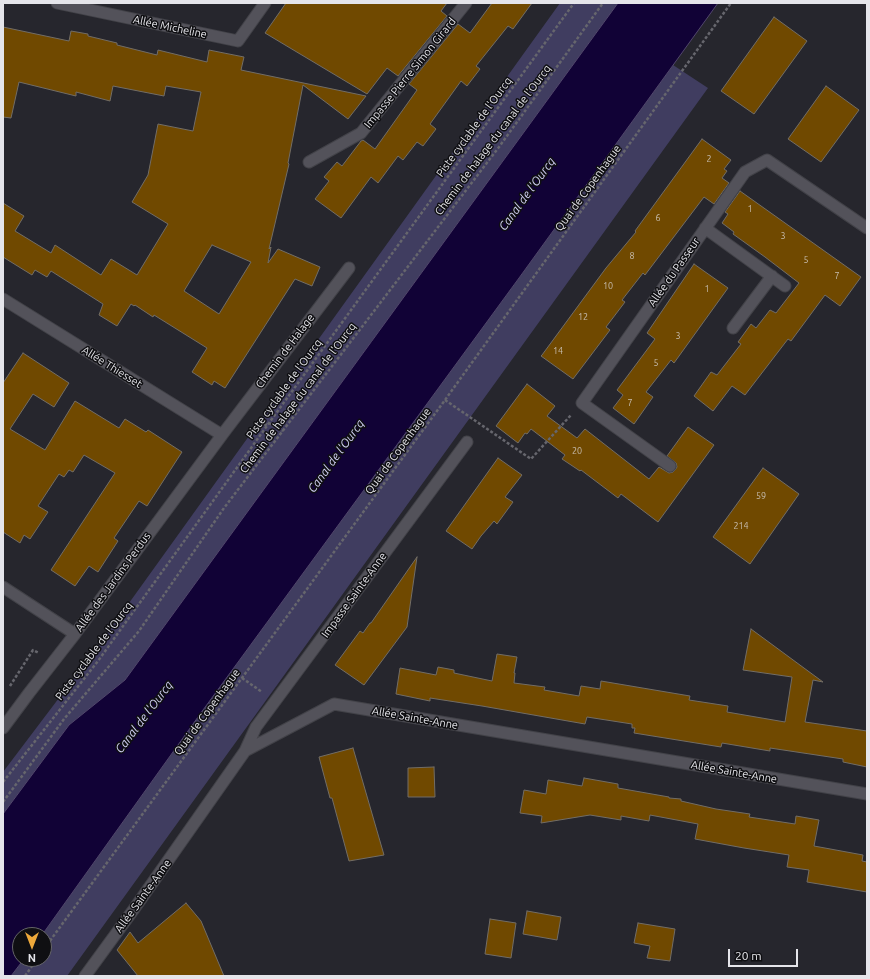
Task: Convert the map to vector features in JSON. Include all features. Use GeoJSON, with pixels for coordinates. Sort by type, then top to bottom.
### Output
{"type":"FeatureCollection","features":[{"type":"Feature","properties":{"kind":"street","name":"Allée Micheline"},"geometry":{"type":"LineString","coordinates":[[57,3],[238,41],[265,3]]}},
{"type":"Feature","properties":{"kind":"street","name":"Impasse Pierre Simon Girard"},"geometry":{"type":"LineString","coordinates":[[309,162],[361,134],[466,3]]}},
{"type":"Feature","properties":{"kind":"street","name":"Allée du Passeur"},"geometry":{"type":"LineString","coordinates":[[582,403],[745,172],[767,160],[867,228]]}},
{"type":"Feature","properties":{"kind":"street"},"geometry":{"type":"LineString","coordinates":[[705,228],[785,286]]}},
{"type":"Feature","properties":{"kind":"street","name":"Chemin de Halage"},"geometry":{"type":"LineString","coordinates":[[223,433],[349,268]]}},
{"type":"Feature","properties":{"kind":"street"},"geometry":{"type":"LineString","coordinates":[[733,328],[772,276]]}},
{"type":"Feature","properties":{"kind":"street","name":"Allée Thiesset"},"geometry":{"type":"LineString","coordinates":[[3,299],[223,433]]}},
{"type":"Feature","properties":{"kind":"street"},"geometry":{"type":"LineString","coordinates":[[582,403],[670,466]]}},
{"type":"Feature","properties":{"kind":"street","name":"Allée des Jardins Perdus"},"geometry":{"type":"LineString","coordinates":[[3,728],[75,634],[223,433]]}},
{"type":"Feature","properties":{"kind":"street","name":"Impasse Sainte-Anne"},"geometry":{"type":"LineString","coordinates":[[245,751],[256,727],[467,442]]}},
{"type":"Feature","properties":{"kind":"street"},"geometry":{"type":"LineString","coordinates":[[3,588],[75,634]]}},
{"type":"Feature","properties":{"kind":"street","name":"Allée Sainte-Anne"},"geometry":{"type":"LineString","coordinates":[[85,976],[245,751],[334,704],[867,794]]}},
{"type":"Feature","properties":{"kind":"path","name":"Piste cyclable de l'Ourcq"},"geometry":{"type":"LineString","coordinates":[[3,782],[98,661],[574,3]]}},
{"type":"Feature","properties":{"kind":"path","name":"Chemin de halage du canal de l'Ourcq"},"geometry":{"type":"LineString","coordinates":[[3,802],[64,719],[139,631],[224,508],[499,147],[604,3]]}},
{"type":"Feature","properties":{"kind":"path","name":"Quai de Copenhague"},"geometry":{"type":"LineString","coordinates":[[52,938],[445,400],[731,3]]}},
{"type":"Feature","properties":{"kind":"path"},"geometry":{"type":"LineString","coordinates":[[445,400],[531,459],[582,403]]}},
{"type":"Feature","properties":{"kind":"path"},"geometry":{"type":"LineString","coordinates":[[223,433],[252,432],[269,423],[283,431]]}},
{"type":"Feature","properties":{"kind":"path"},"geometry":{"type":"LineString","coordinates":[[242,678],[275,702]]}},
{"type":"Feature","properties":{"kind":"path"},"geometry":{"type":"LineString","coordinates":[[24,976],[31,967]]}},
{"type":"Feature","properties":{"kind":"shaded area"},"geometry":{"type":"Polygon","coordinates":[[[560,3],[618,3],[125,680],[69,725],[3,814],[3,772],[96,649],[560,3]]]}},
{"type":"Feature","properties":{"kind":"shaded area"},"geometry":{"type":"Polygon","coordinates":[[[673,65],[708,88],[67,976],[11,976],[18,967],[52,967],[52,927],[48,927],[203,710],[673,65]]]}},
{"type":"Feature","properties":{"kind":"water","name":"Canal de l'Ourcq"},"geometry":{"type":"Polygon","coordinates":[[[618,3],[718,3],[203,710],[48,927],[12,927],[12,967],[18,967],[11,976],[3,976],[3,814],[69,725],[125,680],[618,3]]]}},
{"type":"Feature","properties":{"kind":"building"},"geometry":{"type":"Polygon","coordinates":[[[286,3],[447,3],[441,11],[447,16],[398,76],[387,68],[367,94],[265,33],[286,3]]]}},
{"type":"Feature","properties":{"kind":"building"},"geometry":{"type":"Polygon","coordinates":[[[492,3],[532,3],[513,29],[508,26],[476,66],[480,69],[467,86],[461,81],[430,124],[436,129],[423,146],[417,142],[403,160],[398,156],[378,183],[371,177],[341,218],[315,199],[329,181],[324,177],[337,162],[342,166],[361,141],[363,140],[375,149],[417,90],[409,84],[458,24],[470,33],[492,3]]]}},
{"type":"Feature","properties":{"kind":"building"},"geometry":{"type":"Polygon","coordinates":[[[774,17],[807,41],[754,114],[721,91],[774,17]]]}},
{"type":"Feature","properties":{"kind":"building"},"geometry":{"type":"Polygon","coordinates":[[[3,27],[69,41],[71,31],[88,34],[88,36],[117,43],[117,45],[157,55],[158,50],[207,62],[209,50],[244,57],[241,70],[366,96],[348,119],[303,85],[289,164],[269,249],[271,247],[268,263],[278,249],[320,267],[312,286],[295,279],[225,388],[214,381],[212,385],[192,372],[207,348],[154,315],[153,317],[131,304],[117,326],[99,315],[103,304],[51,271],[47,277],[35,270],[32,275],[3,257],[3,203],[24,216],[15,231],[51,253],[55,245],[101,275],[111,259],[137,275],[168,224],[132,202],[148,175],[158,124],[193,131],[201,92],[166,86],[164,96],[113,86],[110,101],[76,92],[76,96],[19,82],[11,118],[3,117],[3,27]],[[212,245],[184,291],[219,314],[251,262],[212,245]]]}},
{"type":"Feature","properties":{"kind":"building"},"geometry":{"type":"Polygon","coordinates":[[[826,86],[859,110],[821,162],[788,139],[826,86]]]}},
{"type":"Feature","properties":{"kind":"building"},"geometry":{"type":"Polygon","coordinates":[[[702,139],[731,160],[724,169],[727,171],[722,178],[729,183],[714,204],[704,197],[645,275],[643,273],[622,300],[625,302],[606,327],[610,330],[573,379],[541,356],[606,268],[636,232],[635,231],[702,139]]]}},
{"type":"Feature","properties":{"kind":"building"},"geometry":{"type":"Polygon","coordinates":[[[740,191],[861,277],[840,306],[825,295],[791,341],[788,339],[745,395],[732,386],[713,411],[694,396],[711,372],[717,375],[741,344],[738,342],[751,324],[756,328],[770,310],[776,313],[799,283],[733,234],[734,232],[722,223],[728,214],[725,212],[740,191]]]}},
{"type":"Feature","properties":{"kind":"building"},"geometry":{"type":"Polygon","coordinates":[[[694,264],[728,288],[674,363],[671,360],[646,392],[653,397],[634,424],[613,408],[623,395],[617,390],[655,339],[647,333],[694,264]]]}},
{"type":"Feature","properties":{"kind":"building"},"geometry":{"type":"Polygon","coordinates":[[[23,353],[69,383],[54,407],[33,394],[10,429],[45,450],[75,401],[119,428],[125,419],[146,432],[148,430],[182,452],[147,506],[139,501],[114,538],[118,541],[98,572],[89,566],[75,586],[51,570],[115,473],[84,455],[73,472],[69,470],[64,477],[59,474],[38,506],[48,512],[30,539],[24,535],[20,543],[3,532],[3,383],[23,353]]]}},
{"type":"Feature","properties":{"kind":"building"},"geometry":{"type":"Polygon","coordinates":[[[527,384],[555,406],[547,416],[577,438],[585,429],[649,479],[659,467],[669,473],[675,470],[677,467],[676,463],[667,456],[688,427],[714,445],[658,522],[621,494],[618,498],[581,470],[580,471],[562,459],[565,455],[531,429],[527,434],[525,433],[518,443],[496,426],[527,384]]]}},
{"type":"Feature","properties":{"kind":"building"},"geometry":{"type":"Polygon","coordinates":[[[498,458],[522,475],[505,497],[513,502],[497,524],[494,521],[472,549],[446,531],[498,458]]]}},
{"type":"Feature","properties":{"kind":"building"},"geometry":{"type":"Polygon","coordinates":[[[763,468],[799,494],[750,564],[713,537],[763,468]]]}},
{"type":"Feature","properties":{"kind":"building"},"geometry":{"type":"Polygon","coordinates":[[[417,557],[407,627],[364,685],[335,665],[360,631],[363,633],[371,623],[417,557]]]}},
{"type":"Feature","properties":{"kind":"building"},"geometry":{"type":"Polygon","coordinates":[[[751,629],[823,682],[813,680],[805,722],[867,731],[867,767],[843,762],[843,759],[770,748],[770,751],[722,743],[721,747],[634,733],[635,728],[632,728],[632,724],[587,717],[585,724],[482,706],[430,698],[430,701],[396,694],[400,668],[436,675],[438,667],[454,670],[454,673],[492,681],[497,654],[517,657],[514,683],[545,687],[544,690],[579,696],[581,686],[600,689],[601,681],[690,696],[689,700],[728,706],[727,712],[785,722],[792,677],[743,670],[751,629]]]}},
{"type":"Feature","properties":{"kind":"building"},"geometry":{"type":"Polygon","coordinates":[[[353,748],[384,855],[349,861],[319,757],[353,748]]]}},
{"type":"Feature","properties":{"kind":"building"},"geometry":{"type":"Polygon","coordinates":[[[434,767],[435,797],[408,797],[408,768],[434,767]]]}},
{"type":"Feature","properties":{"kind":"building"},"geometry":{"type":"Polygon","coordinates":[[[584,778],[618,784],[618,788],[681,799],[681,801],[716,809],[750,814],[749,817],[795,824],[796,816],[819,820],[814,846],[863,855],[862,861],[867,862],[867,892],[807,882],[809,870],[787,867],[789,855],[695,839],[698,824],[650,815],[649,821],[621,816],[621,820],[590,815],[541,823],[542,816],[520,813],[524,790],[546,794],[548,780],[582,786],[584,778]]]}},
{"type":"Feature","properties":{"kind":"building"},"geometry":{"type":"Polygon","coordinates":[[[186,903],[201,921],[224,976],[138,976],[117,950],[130,932],[138,943],[186,903]]]}},
{"type":"Feature","properties":{"kind":"building"},"geometry":{"type":"Polygon","coordinates":[[[527,911],[561,917],[557,940],[523,934],[527,911]]]}},
{"type":"Feature","properties":{"kind":"building"},"geometry":{"type":"Polygon","coordinates":[[[490,919],[516,923],[511,958],[485,954],[490,919]]]}},
{"type":"Feature","properties":{"kind":"building"},"geometry":{"type":"Polygon","coordinates":[[[638,923],[675,929],[670,961],[647,958],[650,946],[634,943],[638,923]]]}}]}
